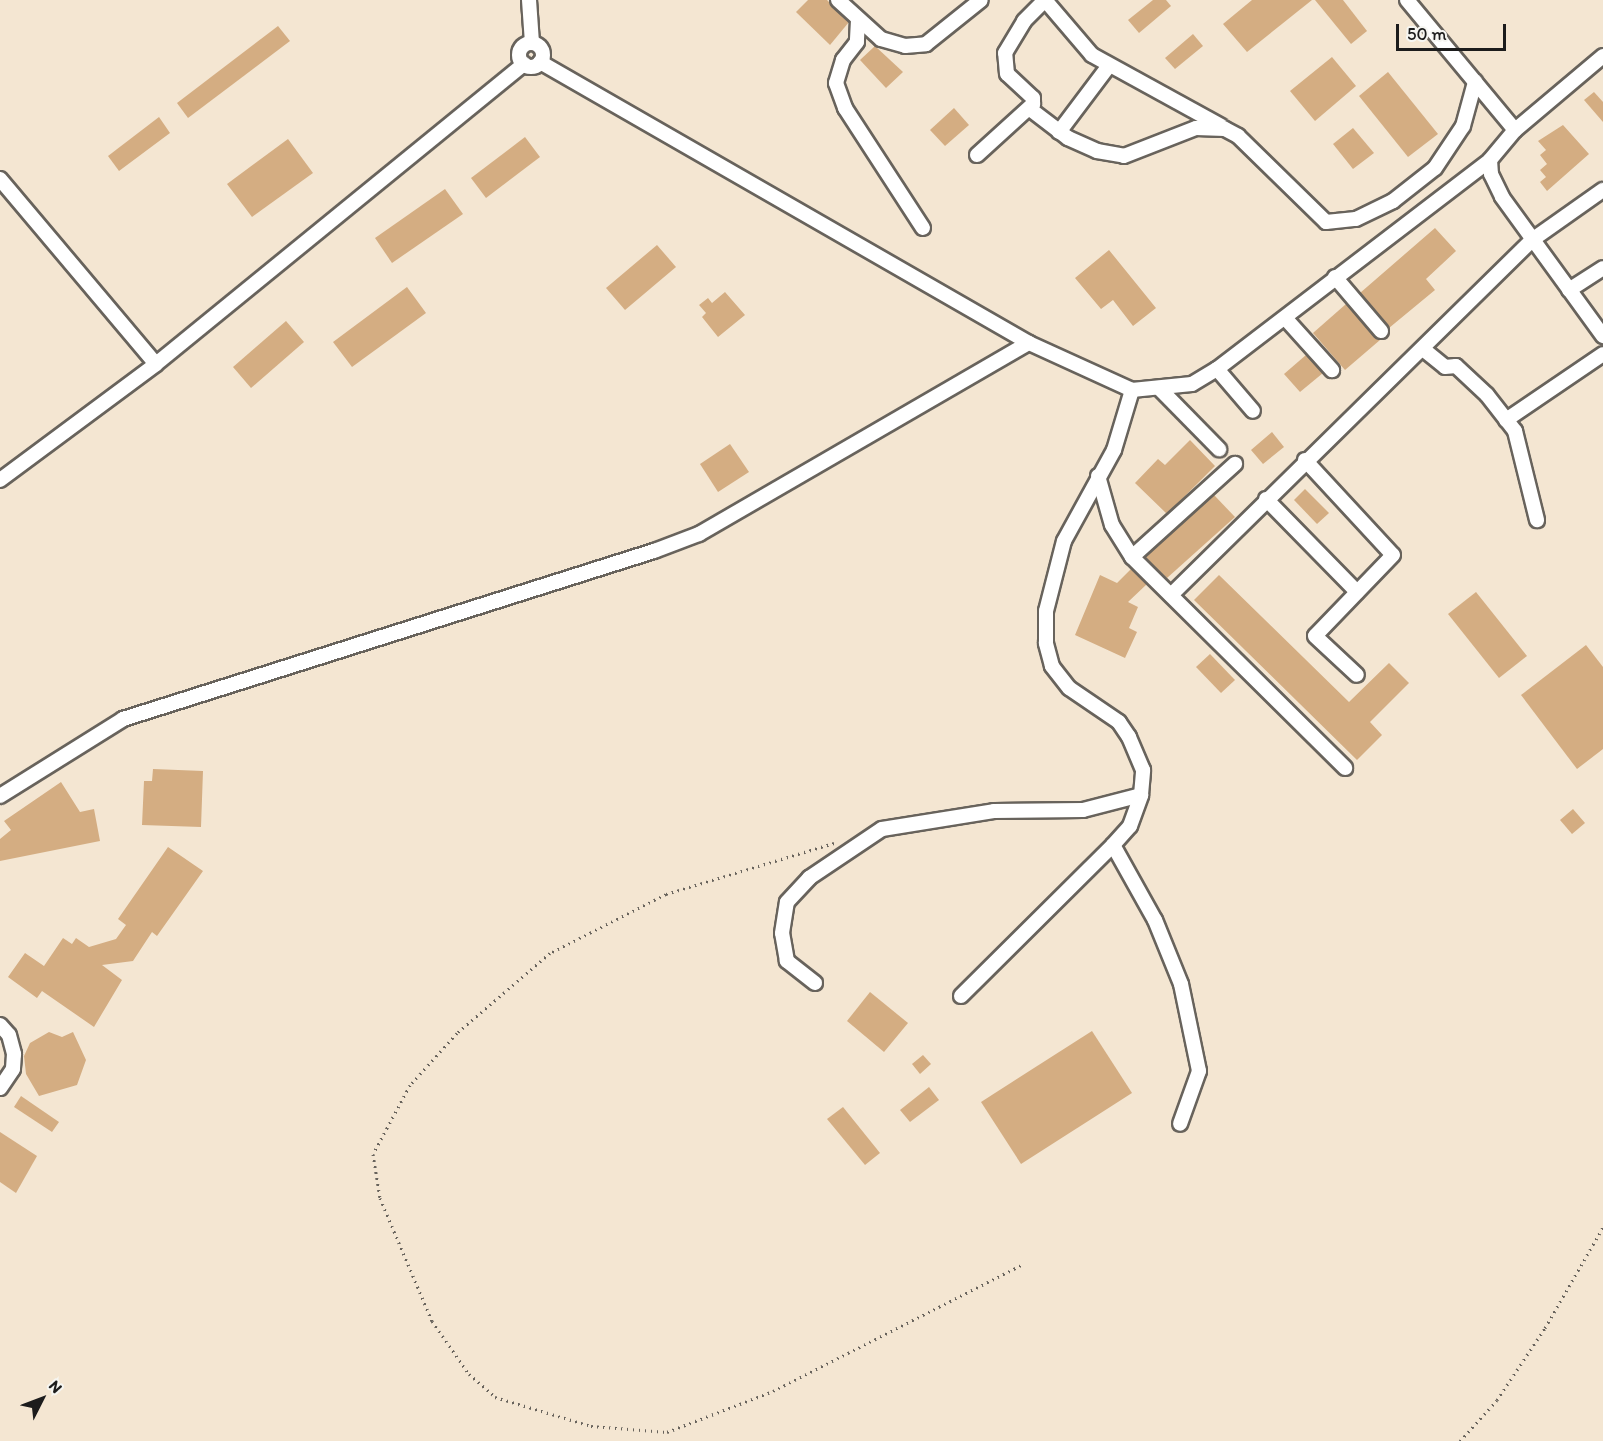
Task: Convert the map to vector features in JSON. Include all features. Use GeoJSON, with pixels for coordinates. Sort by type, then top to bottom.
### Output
{"type":"FeatureCollection","features":[{"type":"Feature","properties":{"kind":"street"},"geometry":{"type":"LineString","coordinates":[[529,0],[532,43],[542,51],[540,62],[536,66],[524,64],[520,60],[521,48],[532,43]]}},
{"type":"Feature","properties":{"kind":"street"},"geometry":{"type":"LineString","coordinates":[[838,0],[881,39],[905,46],[926,44],[981,0]]}},
{"type":"Feature","properties":{"kind":"street"},"geometry":{"type":"LineString","coordinates":[[977,155],[1030,109],[1033,98],[1007,74],[1005,53],[1017,30],[1045,0],[1092,56],[1108,67],[1199,111],[1238,136],[1326,222],[1356,219],[1393,201],[1435,168],[1463,126],[1475,82]]}},
{"type":"Feature","properties":{"kind":"street"},"geometry":{"type":"LineString","coordinates":[[1407,0],[1515,130]]}},
{"type":"Feature","properties":{"kind":"street"},"geometry":{"type":"LineString","coordinates":[[858,20],[857,42],[843,60],[836,83],[845,108],[923,228]]}},
{"type":"Feature","properties":{"kind":"street"},"geometry":{"type":"LineString","coordinates":[[540,62],[1029,343],[1132,390],[1192,384],[1217,369],[1286,319],[1335,277],[1490,160],[1515,130],[1603,56]]}},
{"type":"Feature","properties":{"kind":"street"},"geometry":{"type":"LineString","coordinates":[[0,480],[156,364],[524,64]]}},
{"type":"Feature","properties":{"kind":"street"},"geometry":{"type":"LineString","coordinates":[[1059,132],[1108,67]]}},
{"type":"Feature","properties":{"kind":"street"},"geometry":{"type":"LineString","coordinates":[[1030,109],[1059,132],[1097,151],[1124,156],[1196,128],[1225,129]]}},
{"type":"Feature","properties":{"kind":"street"},"geometry":{"type":"LineString","coordinates":[[1490,160],[1491,174],[1502,196],[1603,336]]}},
{"type":"Feature","properties":{"kind":"street"},"geometry":{"type":"LineString","coordinates":[[0,179],[156,364]]}},
{"type":"Feature","properties":{"kind":"street"},"geometry":{"type":"LineString","coordinates":[[1171,595],[1305,460],[1423,349],[1532,240],[1603,190]]}},
{"type":"Feature","properties":{"kind":"street"},"geometry":{"type":"LineString","coordinates":[[1569,291],[1603,268]]}},
{"type":"Feature","properties":{"kind":"street"},"geometry":{"type":"LineString","coordinates":[[1335,277],[1381,331]]}},
{"type":"Feature","properties":{"kind":"street"},"geometry":{"type":"LineString","coordinates":[[1286,319],[1332,370]]}},
{"type":"Feature","properties":{"kind":"street"},"geometry":{"type":"LineString","coordinates":[[0,796],[123,719],[654,551],[699,534],[1029,343]]}},
{"type":"Feature","properties":{"kind":"street"},"geometry":{"type":"LineString","coordinates":[[1423,349],[1445,367],[1456,366],[1506,420],[1519,440],[1524,480],[1537,520]]}},
{"type":"Feature","properties":{"kind":"street"},"geometry":{"type":"LineString","coordinates":[[1506,420],[1603,354]]}},
{"type":"Feature","properties":{"kind":"street"},"geometry":{"type":"LineString","coordinates":[[1217,369],[1253,411]]}},
{"type":"Feature","properties":{"kind":"street"},"geometry":{"type":"LineString","coordinates":[[1159,388],[1219,449]]}},
{"type":"Feature","properties":{"kind":"street"},"geometry":{"type":"LineString","coordinates":[[961,996],[1113,845],[1130,826],[1141,795],[1143,770],[1129,737],[1119,722],[1069,688],[1052,666],[1046,643],[1046,611],[1052,578],[1064,541],[1114,450],[1132,390]]}},
{"type":"Feature","properties":{"kind":"street"},"geometry":{"type":"LineString","coordinates":[[1305,460],[1393,555],[1315,636],[1358,675]]}},
{"type":"Feature","properties":{"kind":"street"},"geometry":{"type":"LineString","coordinates":[[1132,557],[1235,464]]}},
{"type":"Feature","properties":{"kind":"street"},"geometry":{"type":"LineString","coordinates":[[1098,476],[1112,525],[1132,557],[1344,768]]}},
{"type":"Feature","properties":{"kind":"street"},"geometry":{"type":"LineString","coordinates":[[1266,499],[1357,592]]}},
{"type":"Feature","properties":{"kind":"street"},"geometry":{"type":"LineString","coordinates":[[815,983],[788,961],[782,933],[787,902],[809,878],[882,829],[994,811],[1083,810],[1141,795]]}},
{"type":"Feature","properties":{"kind":"street"},"geometry":{"type":"LineString","coordinates":[[1113,845],[1155,920],[1181,984],[1199,1071],[1180,1124]]}},
{"type":"Feature","properties":{"kind":"street"},"geometry":{"type":"LineString","coordinates":[[0,1025],[9,1035],[14,1054],[13,1068],[0,1088]]}},
{"type":"Feature","properties":{"kind":"path"},"geometry":{"type":"LineString","coordinates":[[840,841],[666,894],[550,952],[457,1033],[410,1085],[373,1154],[380,1198],[432,1321],[469,1374],[495,1397],[591,1426],[666,1432],[773,1391],[1021,1265]]}},
{"type":"Feature","properties":{"kind":"path"},"geometry":{"type":"LineString","coordinates":[[1460,1441],[1497,1400],[1545,1328],[1603,1227]]}},
{"type":"Feature","properties":{"kind":"building"},"geometry":{"type":"Polygon","coordinates":[[[808,0],[827,0],[849,22],[830,45],[796,12],[808,0]]]}},
{"type":"Feature","properties":{"kind":"building"},"geometry":{"type":"Polygon","coordinates":[[[1153,0],[1166,0],[1171,6],[1139,33],[1128,20],[1153,0]]]}},
{"type":"Feature","properties":{"kind":"building"},"geometry":{"type":"Polygon","coordinates":[[[1252,0],[1312,0],[1247,52],[1223,24],[1252,0]]]}},
{"type":"Feature","properties":{"kind":"building"},"geometry":{"type":"Polygon","coordinates":[[[1315,0],[1343,0],[1367,31],[1351,44],[1315,0]]]}},
{"type":"Feature","properties":{"kind":"building"},"geometry":{"type":"Polygon","coordinates":[[[278,26],[290,41],[188,118],[177,103],[278,26]]]}},
{"type":"Feature","properties":{"kind":"building"},"geometry":{"type":"Polygon","coordinates":[[[1193,34],[1203,46],[1175,69],[1165,58],[1193,34]]]}},
{"type":"Feature","properties":{"kind":"building"},"geometry":{"type":"Polygon","coordinates":[[[875,46],[903,72],[886,88],[860,60],[875,46]]]}},
{"type":"Feature","properties":{"kind":"building"},"geometry":{"type":"Polygon","coordinates":[[[1332,57],[1356,86],[1315,121],[1290,91],[1332,57]]]}},
{"type":"Feature","properties":{"kind":"building"},"geometry":{"type":"Polygon","coordinates":[[[1388,72],[1438,134],[1408,157],[1359,96],[1388,72]]]}},
{"type":"Feature","properties":{"kind":"building"},"geometry":{"type":"Polygon","coordinates":[[[1594,92],[1603,102],[1603,122],[1584,100],[1594,92]]]}},
{"type":"Feature","properties":{"kind":"building"},"geometry":{"type":"Polygon","coordinates":[[[954,108],[969,125],[945,146],[930,130],[954,108]]]}},
{"type":"Feature","properties":{"kind":"building"},"geometry":{"type":"Polygon","coordinates":[[[159,117],[170,133],[119,171],[108,156],[159,117]]]}},
{"type":"Feature","properties":{"kind":"building"},"geometry":{"type":"Polygon","coordinates":[[[1563,125],[1589,154],[1547,191],[1540,182],[1546,177],[1540,170],[1547,164],[1540,155],[1546,150],[1538,141],[1563,125]]]}},
{"type":"Feature","properties":{"kind":"building"},"geometry":{"type":"Polygon","coordinates":[[[1353,128],[1374,153],[1353,169],[1333,144],[1353,128]]]}},
{"type":"Feature","properties":{"kind":"building"},"geometry":{"type":"Polygon","coordinates":[[[525,137],[540,157],[486,198],[471,178],[525,137]]]}},
{"type":"Feature","properties":{"kind":"building"},"geometry":{"type":"Polygon","coordinates":[[[288,139],[313,173],[252,217],[227,184],[288,139]]]}},
{"type":"Feature","properties":{"kind":"building"},"geometry":{"type":"Polygon","coordinates":[[[445,189],[463,214],[392,263],[375,238],[445,189]]]}},
{"type":"Feature","properties":{"kind":"building"},"geometry":{"type":"Polygon","coordinates":[[[1435,228],[1456,251],[1426,279],[1435,290],[1389,328],[1360,293],[1435,228]]]}},
{"type":"Feature","properties":{"kind":"building"},"geometry":{"type":"Polygon","coordinates":[[[657,245],[676,267],[625,310],[606,288],[657,245]]]}},
{"type":"Feature","properties":{"kind":"building"},"geometry":{"type":"Polygon","coordinates":[[[1109,250],[1156,308],[1133,326],[1113,300],[1101,309],[1075,278],[1109,250]]]}},
{"type":"Feature","properties":{"kind":"building"},"geometry":{"type":"Polygon","coordinates":[[[407,287],[426,313],[352,367],[333,342],[407,287]]]}},
{"type":"Feature","properties":{"kind":"building"},"geometry":{"type":"Polygon","coordinates":[[[725,292],[745,315],[718,337],[702,317],[706,313],[699,305],[708,298],[712,303],[725,292]]]}},
{"type":"Feature","properties":{"kind":"building"},"geometry":{"type":"Polygon","coordinates":[[[1346,304],[1380,340],[1345,370],[1313,333],[1346,304]]]}},
{"type":"Feature","properties":{"kind":"building"},"geometry":{"type":"Polygon","coordinates":[[[286,321],[304,342],[251,388],[233,367],[286,321]]]}},
{"type":"Feature","properties":{"kind":"building"},"geometry":{"type":"Polygon","coordinates":[[[1306,355],[1323,373],[1300,392],[1284,374],[1306,355]]]}},
{"type":"Feature","properties":{"kind":"building"},"geometry":{"type":"Polygon","coordinates":[[[1272,432],[1284,447],[1263,464],[1251,450],[1272,432]]]}},
{"type":"Feature","properties":{"kind":"building"},"geometry":{"type":"Polygon","coordinates":[[[1190,440],[1215,466],[1167,514],[1135,483],[1158,459],[1165,465],[1190,440]]]}},
{"type":"Feature","properties":{"kind":"building"},"geometry":{"type":"Polygon","coordinates":[[[730,444],[749,472],[718,492],[700,464],[730,444]]]}},
{"type":"Feature","properties":{"kind":"building"},"geometry":{"type":"Polygon","coordinates":[[[1305,489],[1329,513],[1317,524],[1294,500],[1305,489]]]}},
{"type":"Feature","properties":{"kind":"building"},"geometry":{"type":"Polygon","coordinates":[[[1214,495],[1235,517],[1167,578],[1145,557],[1214,495]]]}},
{"type":"Feature","properties":{"kind":"building"},"geometry":{"type":"Polygon","coordinates":[[[1131,569],[1147,584],[1128,602],[1138,607],[1129,628],[1137,632],[1125,658],[1075,635],[1100,575],[1117,583],[1131,569]]]}},
{"type":"Feature","properties":{"kind":"building"},"geometry":{"type":"Polygon","coordinates":[[[1219,575],[1349,702],[1389,663],[1409,683],[1370,722],[1382,735],[1357,760],[1194,600],[1219,575]]]}},
{"type":"Feature","properties":{"kind":"building"},"geometry":{"type":"Polygon","coordinates":[[[1476,592],[1527,656],[1499,678],[1448,614],[1476,592]]]}},
{"type":"Feature","properties":{"kind":"building"},"geometry":{"type":"Polygon","coordinates":[[[1586,645],[1603,667],[1603,749],[1577,769],[1521,695],[1586,645]]]}},
{"type":"Feature","properties":{"kind":"building"},"geometry":{"type":"Polygon","coordinates":[[[1210,654],[1235,680],[1221,693],[1196,667],[1210,654]]]}},
{"type":"Feature","properties":{"kind":"building"},"geometry":{"type":"Polygon","coordinates":[[[153,769],[203,771],[201,827],[142,825],[144,781],[152,781],[153,769]]]}},
{"type":"Feature","properties":{"kind":"building"},"geometry":{"type":"Polygon","coordinates":[[[61,782],[80,812],[94,809],[100,841],[0,861],[0,839],[11,830],[4,821],[61,782]]]}},
{"type":"Feature","properties":{"kind":"building"},"geometry":{"type":"Polygon","coordinates":[[[1573,809],[1585,823],[1572,834],[1560,820],[1573,809]]]}},
{"type":"Feature","properties":{"kind":"building"},"geometry":{"type":"Polygon","coordinates":[[[168,847],[203,871],[157,936],[152,932],[133,961],[102,965],[122,980],[94,1027],[42,991],[37,998],[8,977],[25,953],[44,966],[63,938],[72,944],[76,938],[89,947],[116,939],[126,925],[118,919],[168,847]]]}},
{"type":"Feature","properties":{"kind":"building"},"geometry":{"type":"Polygon","coordinates":[[[870,992],[908,1023],[884,1052],[847,1021],[870,992]]]}},
{"type":"Feature","properties":{"kind":"building"},"geometry":{"type":"Polygon","coordinates":[[[1092,1031],[1132,1093],[1021,1164],[981,1102],[1092,1031]]]}},
{"type":"Feature","properties":{"kind":"building"},"geometry":{"type":"Polygon","coordinates":[[[49,1032],[62,1037],[73,1032],[86,1060],[77,1085],[39,1096],[26,1074],[24,1056],[30,1043],[49,1032]]]}},
{"type":"Feature","properties":{"kind":"building"},"geometry":{"type":"Polygon","coordinates":[[[923,1055],[931,1064],[920,1074],[912,1064],[923,1055]]]}},
{"type":"Feature","properties":{"kind":"building"},"geometry":{"type":"Polygon","coordinates":[[[929,1087],[939,1100],[910,1122],[900,1110],[929,1087]]]}},
{"type":"Feature","properties":{"kind":"building"},"geometry":{"type":"Polygon","coordinates":[[[21,1096],[59,1122],[52,1132],[14,1107],[21,1096]]]}},
{"type":"Feature","properties":{"kind":"building"},"geometry":{"type":"Polygon","coordinates":[[[843,1107],[880,1153],[865,1165],[827,1119],[843,1107]]]}},
{"type":"Feature","properties":{"kind":"building"},"geometry":{"type":"Polygon","coordinates":[[[0,1132],[37,1156],[16,1193],[0,1182],[0,1132]]]}}]}
